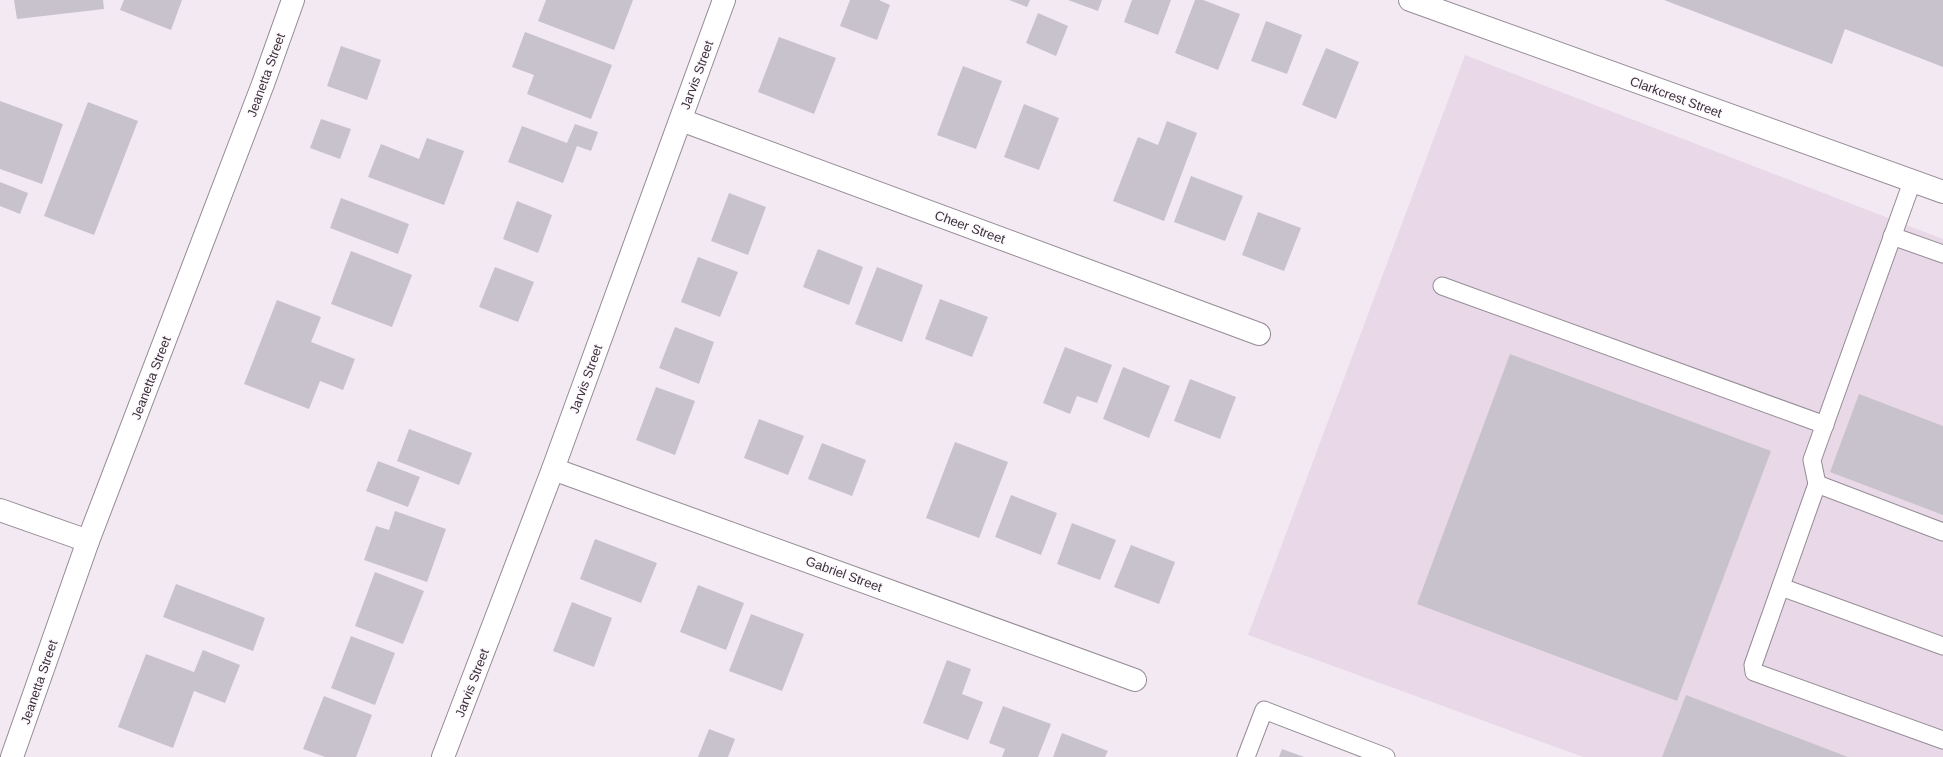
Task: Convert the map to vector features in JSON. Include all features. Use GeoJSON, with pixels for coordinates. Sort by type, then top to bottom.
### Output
{"type":"FeatureCollection","features":[{"type":"Feature","properties":{"kind":"street","name":"Jeanetta Street"},"geometry":{"type":"LineString","coordinates":[[12,757],[88,541],[264,84],[293,0]]}},
{"type":"Feature","properties":{"kind":"street","name":"Jarvis Street"},"geometry":{"type":"LineString","coordinates":[[444,757],[554,469],[724,0]]}},
{"type":"Feature","properties":{"kind":"street","name":"Clarkcrest Street"},"geometry":{"type":"LineString","coordinates":[[1410,0],[1943,192]]}},
{"type":"Feature","properties":{"kind":"street","name":"Cheer Street"},"geometry":{"type":"LineString","coordinates":[[681,120],[1259,334]]}},
{"type":"Feature","properties":{"kind":"street","name":"Gabriel Street"},"geometry":{"type":"LineString","coordinates":[[554,469],[1135,680]]}},
{"type":"Feature","properties":{"kind":"street"},"geometry":{"type":"LineString","coordinates":[[0,510],[88,541]]}},
{"type":"Feature","properties":{"kind":"lane"},"geometry":{"type":"LineString","coordinates":[[1912,182],[1812,460],[1816,484],[1753,665],[1754,672],[1943,740]]}},
{"type":"Feature","properties":{"kind":"lane"},"geometry":{"type":"LineString","coordinates":[[1892,236],[1943,254]]}},
{"type":"Feature","properties":{"kind":"lane"},"geometry":{"type":"LineString","coordinates":[[1442,286],[1824,425]]}},
{"type":"Feature","properties":{"kind":"lane"},"geometry":{"type":"LineString","coordinates":[[1816,484],[1943,532]]}},
{"type":"Feature","properties":{"kind":"lane"},"geometry":{"type":"LineString","coordinates":[[1781,587],[1943,646]]}},
{"type":"Feature","properties":{"kind":"lane"},"geometry":{"type":"LineString","coordinates":[[1246,757],[1264,710],[1386,757]]}},
{"type":"Feature","properties":{"kind":"shaded area"},"geometry":{"type":"Polygon","coordinates":[[[1465,55],[1943,239],[1943,757],[1583,757],[1248,635],[1465,55]]]}},
{"type":"Feature","properties":{"kind":"building"},"geometry":{"type":"Polygon","coordinates":[[[14,0],[103,0],[104,9],[17,19],[14,0]]]}},
{"type":"Feature","properties":{"kind":"building"},"geometry":{"type":"Polygon","coordinates":[[[124,0],[182,0],[171,30],[120,10],[124,0]]]}},
{"type":"Feature","properties":{"kind":"building"},"geometry":{"type":"Polygon","coordinates":[[[546,0],[633,0],[614,50],[538,21],[546,0]]]}},
{"type":"Feature","properties":{"kind":"building"},"geometry":{"type":"Polygon","coordinates":[[[850,0],[879,0],[890,5],[877,40],[840,26],[850,0]]]}},
{"type":"Feature","properties":{"kind":"building"},"geometry":{"type":"Polygon","coordinates":[[[1009,0],[1030,0],[1027,7],[1009,0]]]}},
{"type":"Feature","properties":{"kind":"building"},"geometry":{"type":"Polygon","coordinates":[[[1068,0],[1102,0],[1098,11],[1068,0]]]}},
{"type":"Feature","properties":{"kind":"building"},"geometry":{"type":"Polygon","coordinates":[[[1132,0],[1171,0],[1158,35],[1124,22],[1132,0]]]}},
{"type":"Feature","properties":{"kind":"building"},"geometry":{"type":"Polygon","coordinates":[[[1195,0],[1203,0],[1240,14],[1218,70],[1175,53],[1195,0]]]}},
{"type":"Feature","properties":{"kind":"building"},"geometry":{"type":"Polygon","coordinates":[[[1664,0],[1943,0],[1943,67],[1845,29],[1832,64],[1664,0]]]}},
{"type":"Feature","properties":{"kind":"building"},"geometry":{"type":"Polygon","coordinates":[[[1038,13],[1068,26],[1056,56],[1026,43],[1038,13]]]}},
{"type":"Feature","properties":{"kind":"building"},"geometry":{"type":"Polygon","coordinates":[[[1266,21],[1302,35],[1287,74],[1251,61],[1266,21]]]}},
{"type":"Feature","properties":{"kind":"building"},"geometry":{"type":"Polygon","coordinates":[[[525,32],[612,65],[591,119],[527,94],[534,75],[512,67],[525,32]]]}},
{"type":"Feature","properties":{"kind":"building"},"geometry":{"type":"Polygon","coordinates":[[[779,37],[836,58],[814,114],[758,92],[779,37]]]}},
{"type":"Feature","properties":{"kind":"building"},"geometry":{"type":"Polygon","coordinates":[[[341,46],[381,60],[367,100],[327,86],[341,46]]]}},
{"type":"Feature","properties":{"kind":"building"},"geometry":{"type":"Polygon","coordinates":[[[1326,48],[1359,62],[1336,119],[1302,105],[1326,48]]]}},
{"type":"Feature","properties":{"kind":"building"},"geometry":{"type":"Polygon","coordinates":[[[963,66],[1002,81],[976,149],[937,135],[963,66]]]}},
{"type":"Feature","properties":{"kind":"building"},"geometry":{"type":"Polygon","coordinates":[[[0,101],[63,124],[42,184],[0,169],[0,101]]]}},
{"type":"Feature","properties":{"kind":"building"},"geometry":{"type":"Polygon","coordinates":[[[88,102],[138,121],[94,235],[44,216],[88,102]]]}},
{"type":"Feature","properties":{"kind":"building"},"geometry":{"type":"Polygon","coordinates":[[[1024,104],[1059,118],[1039,170],[1004,157],[1024,104]]]}},
{"type":"Feature","properties":{"kind":"building"},"geometry":{"type":"Polygon","coordinates":[[[321,119],[351,129],[340,159],[310,148],[321,119]]]}},
{"type":"Feature","properties":{"kind":"building"},"geometry":{"type":"Polygon","coordinates":[[[1167,121],[1197,133],[1164,221],[1113,201],[1138,137],[1158,145],[1167,121]]]}},
{"type":"Feature","properties":{"kind":"building"},"geometry":{"type":"Polygon","coordinates":[[[575,124],[598,132],[591,151],[577,146],[563,183],[508,162],[522,126],[567,143],[575,124]]]}},
{"type":"Feature","properties":{"kind":"building"},"geometry":{"type":"Polygon","coordinates":[[[427,138],[464,151],[444,205],[368,177],[381,144],[419,159],[427,138]]]}},
{"type":"Feature","properties":{"kind":"building"},"geometry":{"type":"Polygon","coordinates":[[[1191,176],[1243,196],[1225,241],[1174,222],[1191,176]]]}},
{"type":"Feature","properties":{"kind":"building"},"geometry":{"type":"Polygon","coordinates":[[[0,182],[28,193],[20,214],[0,206],[0,182]]]}},
{"type":"Feature","properties":{"kind":"building"},"geometry":{"type":"Polygon","coordinates":[[[729,193],[766,207],[748,255],[711,241],[729,193]]]}},
{"type":"Feature","properties":{"kind":"building"},"geometry":{"type":"Polygon","coordinates":[[[341,198],[409,224],[398,254],[330,228],[341,198]]]}},
{"type":"Feature","properties":{"kind":"building"},"geometry":{"type":"Polygon","coordinates":[[[517,201],[552,215],[538,253],[503,239],[517,201]]]}},
{"type":"Feature","properties":{"kind":"building"},"geometry":{"type":"Polygon","coordinates":[[[1258,212],[1301,228],[1284,271],[1242,255],[1258,212]]]}},
{"type":"Feature","properties":{"kind":"building"},"geometry":{"type":"Polygon","coordinates":[[[818,249],[863,267],[849,305],[803,287],[818,249]]]}},
{"type":"Feature","properties":{"kind":"building"},"geometry":{"type":"Polygon","coordinates":[[[351,251],[412,275],[392,327],[331,304],[351,251]]]}},
{"type":"Feature","properties":{"kind":"building"},"geometry":{"type":"Polygon","coordinates":[[[698,257],[738,272],[720,317],[681,302],[698,257]]]}},
{"type":"Feature","properties":{"kind":"building"},"geometry":{"type":"Polygon","coordinates":[[[495,267],[534,282],[518,322],[479,307],[495,267]]]}},
{"type":"Feature","properties":{"kind":"building"},"geometry":{"type":"Polygon","coordinates":[[[877,267],[923,285],[902,342],[855,324],[877,267]]]}},
{"type":"Feature","properties":{"kind":"building"},"geometry":{"type":"Polygon","coordinates":[[[940,299],[988,317],[972,357],[925,339],[940,299]]]}},
{"type":"Feature","properties":{"kind":"building"},"geometry":{"type":"Polygon","coordinates":[[[277,300],[321,317],[311,342],[355,359],[343,390],[320,381],[309,409],[244,384],[277,300]]]}},
{"type":"Feature","properties":{"kind":"building"},"geometry":{"type":"Polygon","coordinates":[[[675,327],[714,342],[699,384],[659,368],[675,327]]]}},
{"type":"Feature","properties":{"kind":"building"},"geometry":{"type":"Polygon","coordinates":[[[1065,347],[1112,365],[1097,403],[1077,396],[1070,414],[1043,403],[1065,347]]]}},
{"type":"Feature","properties":{"kind":"building"},"geometry":{"type":"Polygon","coordinates":[[[1510,354],[1771,451],[1677,701],[1417,604],[1510,354]]]}},
{"type":"Feature","properties":{"kind":"building"},"geometry":{"type":"Polygon","coordinates":[[[1123,367],[1170,386],[1149,438],[1103,419],[1123,367]]]}},
{"type":"Feature","properties":{"kind":"building"},"geometry":{"type":"Polygon","coordinates":[[[1190,379],[1236,397],[1220,439],[1174,421],[1190,379]]]}},
{"type":"Feature","properties":{"kind":"building"},"geometry":{"type":"Polygon","coordinates":[[[656,387],[695,401],[675,455],[636,440],[656,387]]]}},
{"type":"Feature","properties":{"kind":"building"},"geometry":{"type":"Polygon","coordinates":[[[1859,394],[1943,426],[1943,515],[1830,472],[1859,394]]]}},
{"type":"Feature","properties":{"kind":"building"},"geometry":{"type":"Polygon","coordinates":[[[759,419],[804,436],[788,475],[744,458],[759,419]]]}},
{"type":"Feature","properties":{"kind":"building"},"geometry":{"type":"Polygon","coordinates":[[[409,429],[472,453],[459,485],[397,461],[409,429]]]}},
{"type":"Feature","properties":{"kind":"building"},"geometry":{"type":"Polygon","coordinates":[[[955,442],[1008,462],[979,538],[926,518],[955,442]]]}},
{"type":"Feature","properties":{"kind":"building"},"geometry":{"type":"Polygon","coordinates":[[[822,443],[866,460],[852,496],[808,479],[822,443]]]}},
{"type":"Feature","properties":{"kind":"building"},"geometry":{"type":"Polygon","coordinates":[[[378,461],[420,477],[408,507],[366,491],[378,461]]]}},
{"type":"Feature","properties":{"kind":"building"},"geometry":{"type":"Polygon","coordinates":[[[1011,495],[1057,513],[1041,555],[995,537],[1011,495]]]}},
{"type":"Feature","properties":{"kind":"building"},"geometry":{"type":"Polygon","coordinates":[[[395,511],[446,529],[427,582],[364,560],[376,526],[389,530],[395,511]]]}},
{"type":"Feature","properties":{"kind":"building"},"geometry":{"type":"Polygon","coordinates":[[[1072,523],[1116,540],[1100,580],[1057,564],[1072,523]]]}},
{"type":"Feature","properties":{"kind":"building"},"geometry":{"type":"Polygon","coordinates":[[[595,539],[657,563],[641,603],[580,579],[595,539]]]}},
{"type":"Feature","properties":{"kind":"building"},"geometry":{"type":"Polygon","coordinates":[[[1131,545],[1175,562],[1159,604],[1114,587],[1131,545]]]}},
{"type":"Feature","properties":{"kind":"building"},"geometry":{"type":"Polygon","coordinates":[[[375,572],[424,591],[403,644],[355,626],[375,572]]]}},
{"type":"Feature","properties":{"kind":"building"},"geometry":{"type":"Polygon","coordinates":[[[176,584],[265,618],[253,651],[163,617],[176,584]]]}},
{"type":"Feature","properties":{"kind":"building"},"geometry":{"type":"Polygon","coordinates":[[[698,585],[744,603],[726,650],[680,632],[698,585]]]}},
{"type":"Feature","properties":{"kind":"building"},"geometry":{"type":"Polygon","coordinates":[[[572,602],[612,618],[594,667],[553,651],[572,602]]]}},
{"type":"Feature","properties":{"kind":"building"},"geometry":{"type":"Polygon","coordinates":[[[751,614],[804,634],[782,691],[729,671],[751,614]]]}},
{"type":"Feature","properties":{"kind":"building"},"geometry":{"type":"Polygon","coordinates":[[[351,636],[395,653],[375,705],[331,688],[351,636]]]}},
{"type":"Feature","properties":{"kind":"building"},"geometry":{"type":"Polygon","coordinates":[[[203,650],[240,665],[225,703],[194,691],[173,748],[118,727],[146,654],[194,672],[203,650]]]}},
{"type":"Feature","properties":{"kind":"building"},"geometry":{"type":"Polygon","coordinates":[[[947,660],[971,669],[962,694],[983,702],[968,740],[923,723],[947,660]]]}},
{"type":"Feature","properties":{"kind":"building"},"geometry":{"type":"Polygon","coordinates":[[[1686,695],[1848,757],[1662,757],[1686,695]]]}},
{"type":"Feature","properties":{"kind":"building"},"geometry":{"type":"Polygon","coordinates":[[[324,696],[372,715],[356,757],[325,757],[303,749],[324,696]]]}},
{"type":"Feature","properties":{"kind":"building"},"geometry":{"type":"Polygon","coordinates":[[[1003,706],[1051,724],[1038,757],[1002,757],[1005,749],[989,743],[1003,706]]]}},
{"type":"Feature","properties":{"kind":"building"},"geometry":{"type":"Polygon","coordinates":[[[709,729],[735,739],[728,757],[698,757],[709,729]]]}},
{"type":"Feature","properties":{"kind":"building"},"geometry":{"type":"Polygon","coordinates":[[[1062,733],[1108,751],[1105,757],[1053,757],[1062,733]]]}},
{"type":"Feature","properties":{"kind":"building"},"geometry":{"type":"Polygon","coordinates":[[[1282,749],[1304,757],[1279,757],[1282,749]]]}}]}
